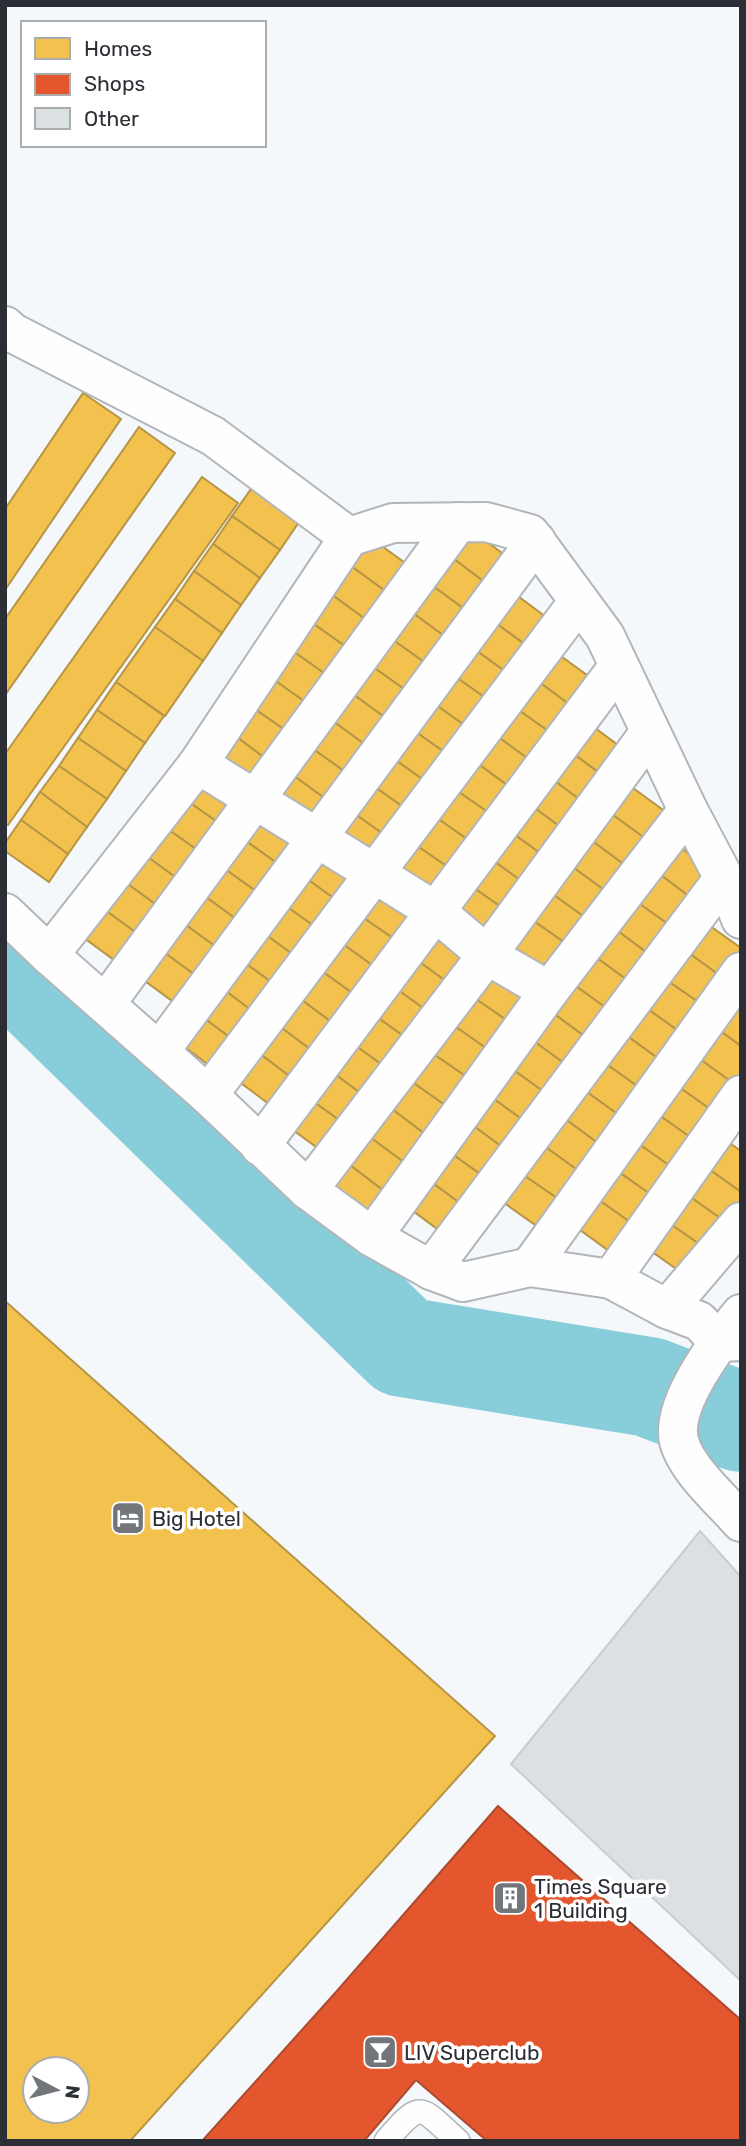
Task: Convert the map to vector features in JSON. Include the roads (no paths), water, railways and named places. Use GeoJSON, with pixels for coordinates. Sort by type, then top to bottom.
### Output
{"type":"FeatureCollection","features":[{"type":"Feature","properties":{"kind":"street"},"geometry":{"type":"LineString","coordinates":[[5,326],[13,333],[213,436],[349,537]]}},
{"type":"Feature","properties":{"kind":"street"},"geometry":{"type":"LineString","coordinates":[[106,1003],[458,522]]}},
{"type":"Feature","properties":{"kind":"street"},"geometry":{"type":"LineString","coordinates":[[49,955],[198,764],[349,537],[393,523],[485,522],[530,534],[605,636],[688,810],[724,878],[741,919]]}},
{"type":"Feature","properties":{"kind":"street"},"geometry":{"type":"LineString","coordinates":[[159,1052],[536,541]]}},
{"type":"Feature","properties":{"kind":"street"},"geometry":{"type":"LineString","coordinates":[[208,1095],[579,600]]}},
{"type":"Feature","properties":{"kind":"street"},"geometry":{"type":"LineString","coordinates":[[260,1146],[618,667]]}},
{"type":"Feature","properties":{"kind":"street"},"geometry":{"type":"LineString","coordinates":[[308,1190],[487,956],[650,732]]}},
{"type":"Feature","properties":{"kind":"street"},"geometry":{"type":"LineString","coordinates":[[198,764],[435,911],[487,956],[549,990]]}},
{"type":"Feature","properties":{"kind":"street"},"geometry":{"type":"LineString","coordinates":[[372,1237],[549,990],[688,810]]}},
{"type":"Feature","properties":{"kind":"street"},"geometry":{"type":"LineString","coordinates":[[431,1270],[724,878]]}},
{"type":"Feature","properties":{"kind":"street"},"geometry":{"type":"LineString","coordinates":[[5,913],[208,1095],[308,1190],[372,1237],[431,1270],[463,1282],[530,1267],[611,1279],[667,1309],[699,1321],[724,1342],[680,1420],[679,1441],[691,1466],[741,1522]]}},
{"type":"Feature","properties":{"kind":"street"},"geometry":{"type":"LineString","coordinates":[[530,1267],[741,972]]}},
{"type":"Feature","properties":{"kind":"street"},"geometry":{"type":"LineString","coordinates":[[611,1279],[741,1095]]}},
{"type":"Feature","properties":{"kind":"street"},"geometry":{"type":"LineString","coordinates":[[667,1309],[741,1222]]}},
{"type":"Feature","properties":{"kind":"lane"},"geometry":{"type":"LineString","coordinates":[[386,2141],[410,2113],[419,2111],[428,2114],[458,2141]]}},
{"type":"Feature","properties":{"kind":"waterway"},"geometry":{"type":"LineString","coordinates":[[5,958],[403,1347],[649,1387],[741,1422]]}},
{"type":"Feature","properties":{"kind":"place","name":"Big Hotel"},"geometry":{"type":"Point","coordinates":[128,1518]}},
{"type":"Feature","properties":{"kind":"place","name":"Times Square 1 Building"},"geometry":{"type":"Point","coordinates":[510,1898]}},
{"type":"Feature","properties":{"kind":"place","name":"LIV Superclub"},"geometry":{"type":"Point","coordinates":[380,2052]}}]}
